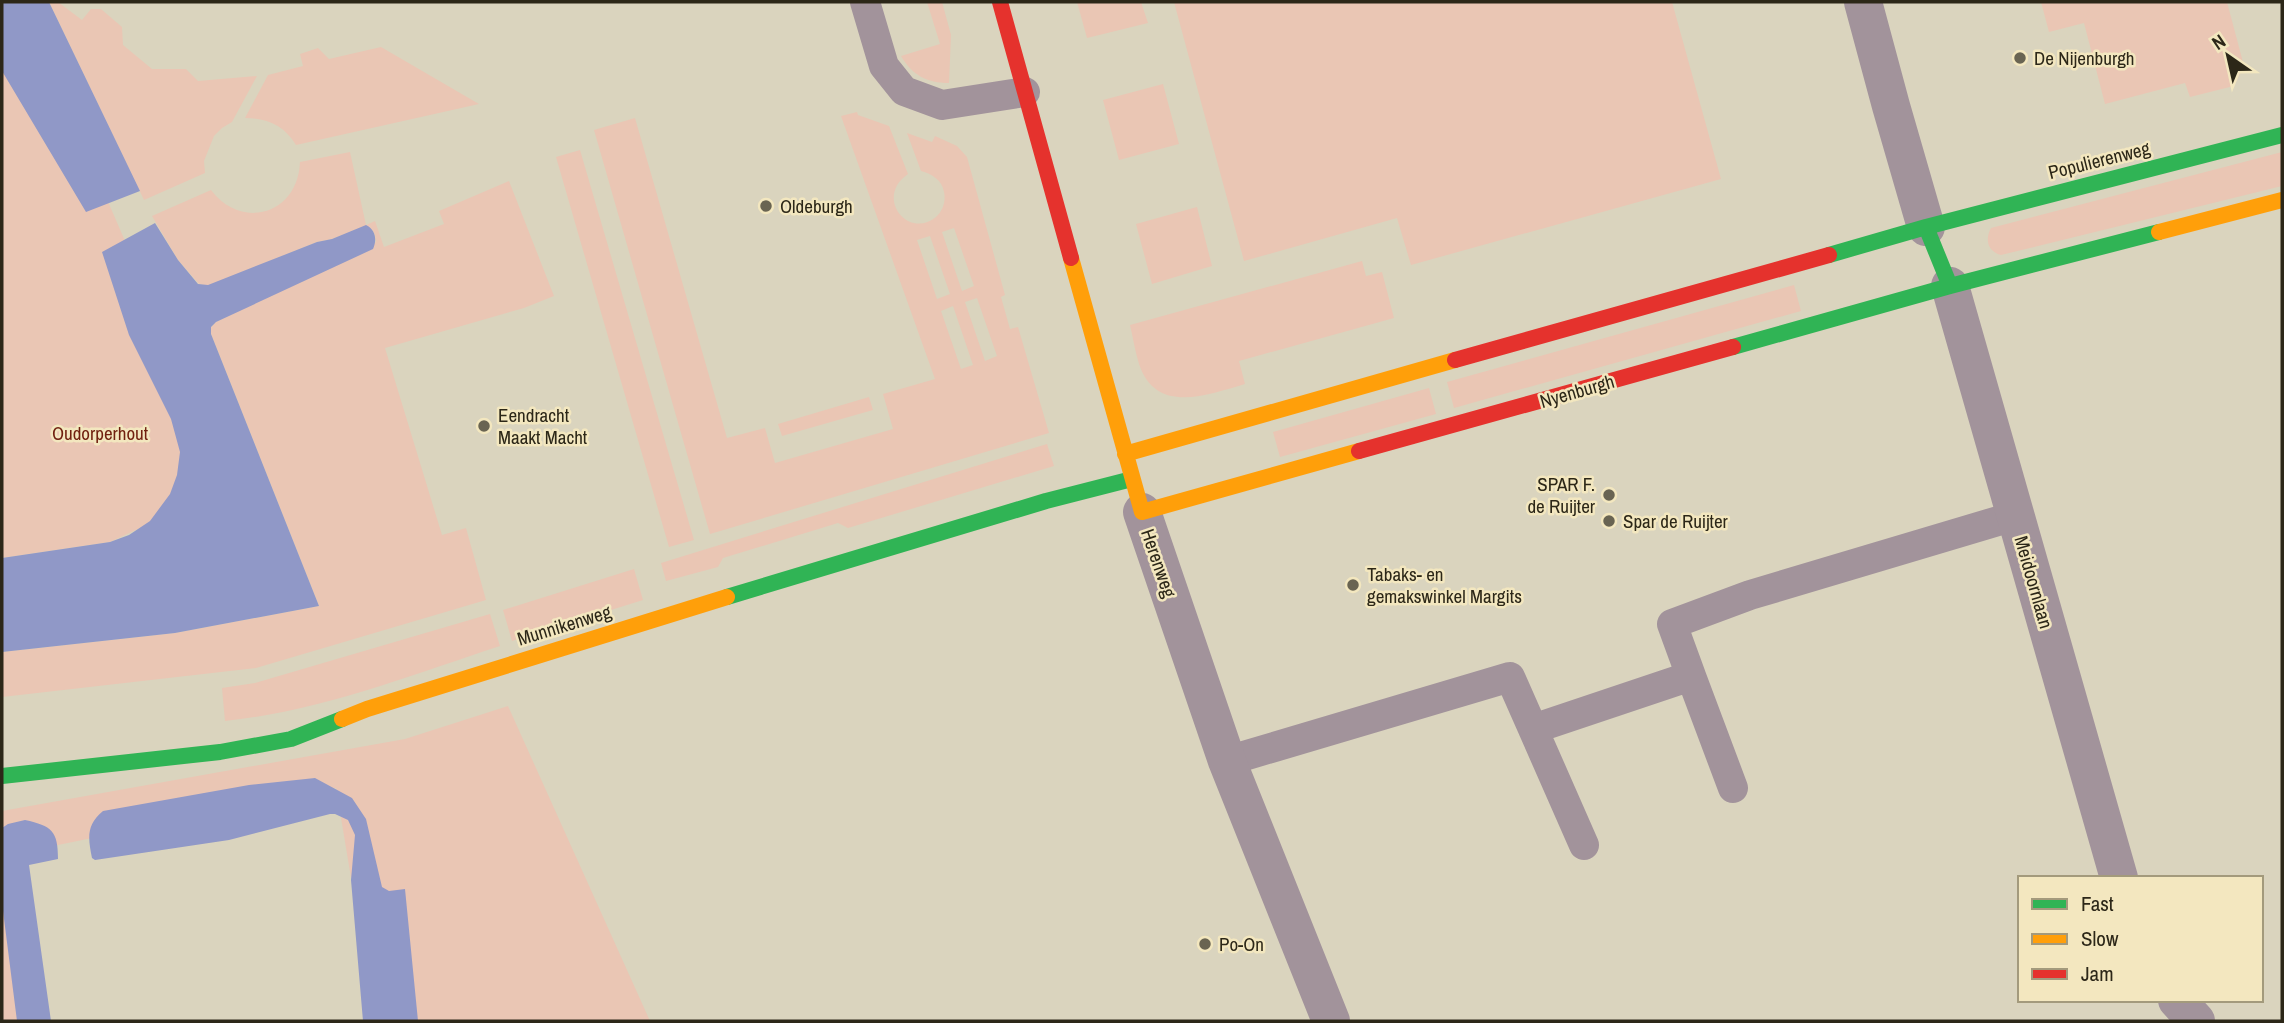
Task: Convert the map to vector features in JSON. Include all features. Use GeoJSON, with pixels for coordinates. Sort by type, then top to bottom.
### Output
{"type":"FeatureCollection","features":[{"type":"Feature","properties":{"kind":"street","name":"Herenweg"},"geometry":{"type":"LineString","coordinates":[[1000,2],[1137,495],[1227,761],[1331,1021]]}},
{"type":"Feature","properties":{"kind":"street"},"geometry":{"type":"LineString","coordinates":[[1863,2],[1926,227],[1950,286],[2282,200]]}},
{"type":"Feature","properties":{"kind":"street","name":"Populierenweg"},"geometry":{"type":"LineString","coordinates":[[1926,227],[2282,135]]}},
{"type":"Feature","properties":{"kind":"street"},"geometry":{"type":"LineString","coordinates":[[1125,454],[1926,227]]}},
{"type":"Feature","properties":{"kind":"street","name":"Nyenburgh"},"geometry":{"type":"LineString","coordinates":[[1137,495],[1950,286]]}},
{"type":"Feature","properties":{"kind":"street","name":"Meidoornlaan"},"geometry":{"type":"LineString","coordinates":[[1950,286],[2118,876]]}},
{"type":"Feature","properties":{"kind":"street","name":"Munnikenweg"},"geometry":{"type":"LineString","coordinates":[[2,776],[220,752],[291,739],[367,709],[554,650],[1033,505],[1137,495]]}},
{"type":"Feature","properties":{"kind":"street"},"geometry":{"type":"LineString","coordinates":[[2178,1002],[2196,1021]]}},
{"type":"Feature","properties":{"kind":"lane"},"geometry":{"type":"LineString","coordinates":[[864,2],[884,66],[904,91],[942,105],[1025,92]]}},
{"type":"Feature","properties":{"kind":"lane"},"geometry":{"type":"LineString","coordinates":[[1734,788],[1672,624],[1750,595],[2015,516]]}},
{"type":"Feature","properties":{"kind":"lane"},"geometry":{"type":"LineString","coordinates":[[1533,729],[1690,676]]}},
{"type":"Feature","properties":{"kind":"lane"},"geometry":{"type":"LineString","coordinates":[[1227,761],[1510,677],[1584,845]]}},
{"type":"Feature","properties":{"kind":"green space","name":"Oudorperhout"},"geometry":{"type":"Polygon","coordinates":[[[2,2],[22,2],[209,436],[188,519],[140,528],[110,542],[2,558],[2,2]]]}},
{"type":"Feature","properties":{"kind":"green space"},"geometry":{"type":"Polygon","coordinates":[[[49,2],[58,2],[82,20],[91,9],[101,9],[122,27],[123,45],[152,69],[186,69],[198,81],[257,76],[232,122],[214,136],[204,161],[205,173],[144,200],[49,2]]]}},
{"type":"Feature","properties":{"kind":"green space"},"geometry":{"type":"Polygon","coordinates":[[[927,2],[942,2],[951,35],[949,83],[921,77],[901,56],[940,44],[927,2]]]}},
{"type":"Feature","properties":{"kind":"green space"},"geometry":{"type":"Polygon","coordinates":[[[1077,2],[1141,2],[1148,23],[1087,38],[1077,2]]]}},
{"type":"Feature","properties":{"kind":"green space"},"geometry":{"type":"Polygon","coordinates":[[[1174,2],[1672,2],[1721,179],[1411,265],[1397,218],[1244,261],[1174,2]]]}},
{"type":"Feature","properties":{"kind":"green space"},"geometry":{"type":"Polygon","coordinates":[[[2041,2],[2227,2],[2244,66],[2234,86],[2190,97],[2185,83],[2105,104],[2084,23],[2049,32],[2041,2]]]}},
{"type":"Feature","properties":{"kind":"green space"},"geometry":{"type":"Polygon","coordinates":[[[381,47],[479,104],[296,145],[286,132],[274,124],[261,119],[245,118],[268,75],[303,66],[300,54],[318,48],[329,59],[381,47]]]}},
{"type":"Feature","properties":{"kind":"green space"},"geometry":{"type":"Polygon","coordinates":[[[1163,84],[1179,144],[1119,160],[1103,100],[1163,84]]]}},
{"type":"Feature","properties":{"kind":"green space"},"geometry":{"type":"Polygon","coordinates":[[[857,112],[858,115],[889,126],[908,174],[898,183],[894,194],[895,204],[906,220],[915,223],[925,223],[936,217],[942,209],[945,195],[939,181],[921,171],[907,133],[932,142],[935,136],[957,146],[967,157],[1005,295],[1001,297],[1010,329],[1018,327],[1049,433],[710,534],[594,130],[635,118],[727,438],[765,428],[775,463],[893,429],[883,394],[935,379],[841,116],[857,112]],[[954,228],[942,232],[962,291],[974,286],[954,228]],[[930,236],[917,240],[937,299],[950,294],[930,236]],[[977,298],[965,302],[985,361],[997,356],[977,298]],[[953,306],[941,311],[961,369],[973,365],[953,306]]]}},
{"type":"Feature","properties":{"kind":"green space"},"geometry":{"type":"Polygon","coordinates":[[[580,150],[694,540],[669,547],[556,157],[580,150]]]}},
{"type":"Feature","properties":{"kind":"green space"},"geometry":{"type":"Polygon","coordinates":[[[350,152],[366,225],[375,221],[384,247],[444,224],[439,211],[509,181],[554,296],[524,308],[385,348],[442,535],[466,528],[486,600],[256,668],[2,697],[2,652],[175,633],[319,606],[211,334],[211,327],[216,322],[376,242],[374,232],[366,226],[317,242],[208,286],[199,284],[178,260],[152,216],[211,190],[224,203],[238,210],[252,213],[266,211],[279,205],[290,194],[297,180],[300,162],[350,152]]]}},
{"type":"Feature","properties":{"kind":"green space"},"geometry":{"type":"Polygon","coordinates":[[[2282,152],[2282,186],[2001,255],[1993,251],[1988,244],[1991,228],[2282,152]]]}},
{"type":"Feature","properties":{"kind":"green space"},"geometry":{"type":"Polygon","coordinates":[[[1197,207],[1212,266],[1152,284],[1136,224],[1197,207]]]}},
{"type":"Feature","properties":{"kind":"green space"},"geometry":{"type":"Polygon","coordinates":[[[1362,261],[1366,276],[1382,272],[1394,318],[1239,361],[1245,384],[1215,393],[1170,396],[1157,390],[1147,380],[1139,364],[1130,325],[1362,261]]]}},
{"type":"Feature","properties":{"kind":"green space"},"geometry":{"type":"Polygon","coordinates":[[[1794,285],[1801,311],[1454,408],[1447,382],[1794,285]]]}},
{"type":"Feature","properties":{"kind":"green space"},"geometry":{"type":"Polygon","coordinates":[[[1429,388],[1436,414],[1280,457],[1273,432],[1429,388]]]}},
{"type":"Feature","properties":{"kind":"green space"},"geometry":{"type":"Polygon","coordinates":[[[869,397],[873,410],[782,436],[778,424],[869,397]]]}},
{"type":"Feature","properties":{"kind":"green space"},"geometry":{"type":"Polygon","coordinates":[[[1047,444],[1054,466],[848,528],[838,523],[723,558],[718,567],[666,581],[661,563],[1047,444]]]}},
{"type":"Feature","properties":{"kind":"green space"},"geometry":{"type":"Polygon","coordinates":[[[634,569],[643,600],[512,641],[503,610],[634,569]]]}},
{"type":"Feature","properties":{"kind":"green space"},"geometry":{"type":"Polygon","coordinates":[[[490,614],[500,646],[330,701],[225,721],[222,688],[255,683],[490,614]]]}},
{"type":"Feature","properties":{"kind":"green space"},"geometry":{"type":"Polygon","coordinates":[[[508,706],[650,1021],[375,1021],[336,788],[8,853],[26,1021],[2,1021],[2,811],[405,739],[508,706]]]}},
{"type":"Feature","properties":{"kind":"water"},"geometry":{"type":"Polygon","coordinates":[[[2,2],[49,2],[140,191],[86,212],[2,71],[2,2]]]}},
{"type":"Feature","properties":{"kind":"water"},"geometry":{"type":"Polygon","coordinates":[[[155,223],[178,260],[198,284],[208,285],[366,225],[374,232],[373,249],[216,322],[211,327],[211,334],[319,606],[175,633],[2,652],[2,558],[110,542],[129,535],[150,521],[170,494],[177,475],[180,452],[171,419],[129,335],[102,252],[155,223]]]}},
{"type":"Feature","properties":{"kind":"water"},"geometry":{"type":"Polygon","coordinates":[[[315,778],[352,798],[366,819],[382,887],[389,891],[405,889],[418,1021],[363,1021],[351,880],[355,835],[348,820],[330,814],[229,840],[95,860],[92,858],[91,827],[103,811],[249,785],[315,778]]]}},
{"type":"Feature","properties":{"kind":"water"},"geometry":{"type":"Polygon","coordinates":[[[25,820],[52,831],[57,842],[58,859],[29,865],[51,1021],[17,1021],[2,903],[2,828],[25,820]]]}},
{"type":"Feature","properties":{"kind":"traffic: fast"},"geometry":{"type":"LineString","coordinates":[[1829,255],[1926,227],[2282,135]]}},
{"type":"Feature","properties":{"kind":"traffic: fast"},"geometry":{"type":"LineString","coordinates":[[1926,227],[1950,286]]}},
{"type":"Feature","properties":{"kind":"traffic: fast"},"geometry":{"type":"LineString","coordinates":[[1733,347],[1950,286],[2159,232]]}},
{"type":"Feature","properties":{"kind":"traffic: fast"},"geometry":{"type":"LineString","coordinates":[[727,597],[1046,501],[1132,479]]}},
{"type":"Feature","properties":{"kind":"traffic: fast"},"geometry":{"type":"LineString","coordinates":[[2,776],[220,752],[291,739],[342,719]]}},
{"type":"Feature","properties":{"kind":"traffic: slow"},"geometry":{"type":"LineString","coordinates":[[2159,232],[2282,200]]}},
{"type":"Feature","properties":{"kind":"traffic: slow"},"geometry":{"type":"LineString","coordinates":[[1071,258],[1142,512],[1359,451]]}},
{"type":"Feature","properties":{"kind":"traffic: slow"},"geometry":{"type":"LineString","coordinates":[[1125,454],[1455,360]]}},
{"type":"Feature","properties":{"kind":"traffic: slow"},"geometry":{"type":"LineString","coordinates":[[342,719],[727,597]]}},
{"type":"Feature","properties":{"kind":"traffic: jam"},"geometry":{"type":"LineString","coordinates":[[1000,2],[1071,258]]}},
{"type":"Feature","properties":{"kind":"traffic: jam"},"geometry":{"type":"LineString","coordinates":[[1455,360],[1829,255]]}},
{"type":"Feature","properties":{"kind":"traffic: jam"},"geometry":{"type":"LineString","coordinates":[[1359,451],[1733,347]]}},
{"type":"Feature","properties":{"kind":"place","name":"De Nijenburgh"},"geometry":{"type":"Point","coordinates":[2020,58]}},
{"type":"Feature","properties":{"kind":"place","name":"Oldeburgh"},"geometry":{"type":"Point","coordinates":[766,206]}},
{"type":"Feature","properties":{"kind":"place","name":"Eendracht Maakt Macht"},"geometry":{"type":"Point","coordinates":[484,426]}},
{"type":"Feature","properties":{"kind":"place","name":"SPAR F. de Ruijter"},"geometry":{"type":"Point","coordinates":[1609,495]}},
{"type":"Feature","properties":{"kind":"place","name":"Spar de Ruijter"},"geometry":{"type":"Point","coordinates":[1609,521]}},
{"type":"Feature","properties":{"kind":"place","name":"Tabaks- en gemakswinkel Margits"},"geometry":{"type":"Point","coordinates":[1353,585]}},
{"type":"Feature","properties":{"kind":"place","name":"Po-On"},"geometry":{"type":"Point","coordinates":[1205,944]}}]}
